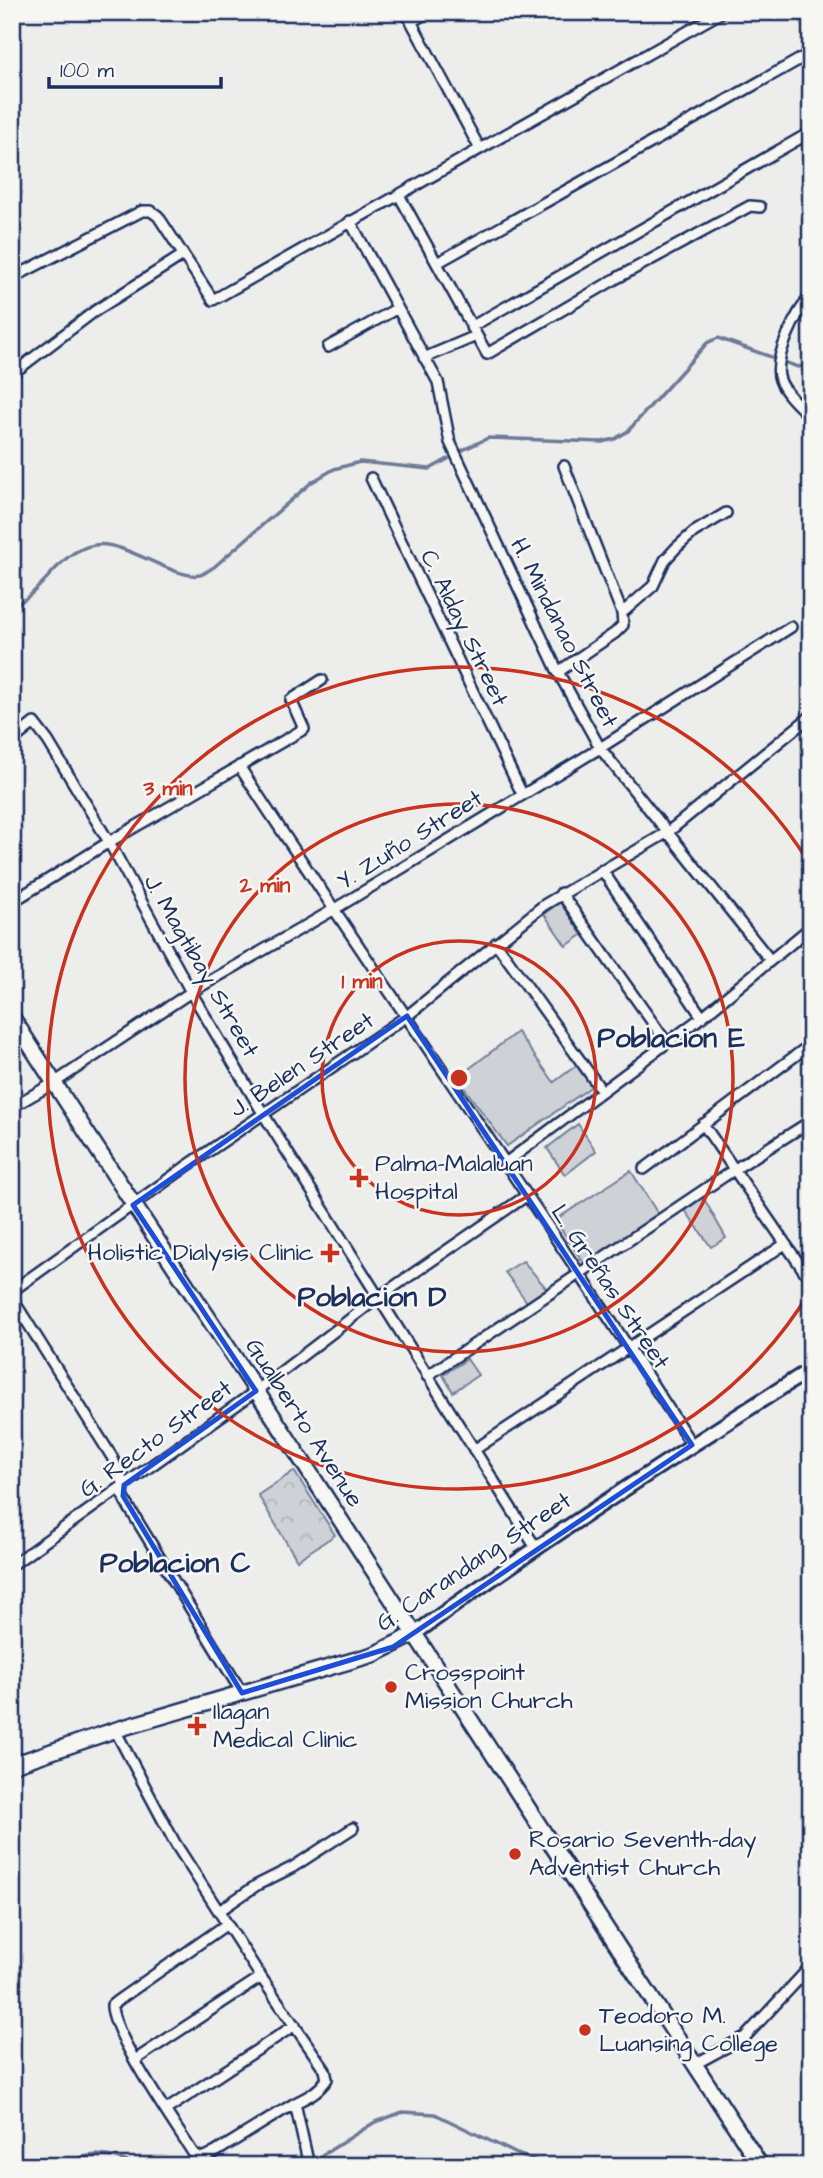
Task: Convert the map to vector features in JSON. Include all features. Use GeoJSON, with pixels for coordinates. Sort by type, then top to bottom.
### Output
{"type":"FeatureCollection","features":[{"type":"Feature","properties":{"kind":"main road","name":"Gualberto Avenue"},"geometry":{"type":"LineString","coordinates":[[12,1017],[132,1205],[761,2166]]}},
{"type":"Feature","properties":{"kind":"main road","name":"G. Carandang Street"},"geometry":{"type":"LineString","coordinates":[[12,1765],[115,1730],[374,1654],[413,1635],[536,1548],[811,1369]]}},
{"type":"Feature","properties":{"kind":"street"},"geometry":{"type":"LineString","coordinates":[[406,12],[480,149]]}},
{"type":"Feature","properties":{"kind":"street"},"geometry":{"type":"LineString","coordinates":[[411,22],[428,12]]}},
{"type":"Feature","properties":{"kind":"street"},"geometry":{"type":"LineString","coordinates":[[12,278],[142,211],[150,211],[158,216],[213,300],[722,12]]}},
{"type":"Feature","properties":{"kind":"street"},"geometry":{"type":"LineString","coordinates":[[437,262],[811,53]]}},
{"type":"Feature","properties":{"kind":"street"},"geometry":{"type":"LineString","coordinates":[[424,358],[473,332],[811,132]]}},
{"type":"Feature","properties":{"kind":"street"},"geometry":{"type":"LineString","coordinates":[[399,195],[487,354],[750,205],[760,207]]}},
{"type":"Feature","properties":{"kind":"street","name":"H. Mindanao Street"},"geometry":{"type":"LineString","coordinates":[[350,221],[438,382],[450,442],[558,672],[600,748],[771,960]]}},
{"type":"Feature","properties":{"kind":"street"},"geometry":{"type":"LineString","coordinates":[[13,371],[95,312],[183,255]]}},
{"type":"Feature","properties":{"kind":"street"},"geometry":{"type":"LineString","coordinates":[[811,296],[800,308],[778,368],[783,387],[807,407],[811,418]]}},
{"type":"Feature","properties":{"kind":"street"},"geometry":{"type":"LineString","coordinates":[[328,346],[397,309]]}},
{"type":"Feature","properties":{"kind":"street"},"geometry":{"type":"LineString","coordinates":[[558,672],[623,625],[622,613],[564,466]]}},
{"type":"Feature","properties":{"kind":"street","name":"C. Alday Street"},"geometry":{"type":"LineString","coordinates":[[371,478],[522,794]]}},
{"type":"Feature","properties":{"kind":"street"},"geometry":{"type":"LineString","coordinates":[[622,613],[653,586],[665,560],[676,548],[726,513]]}},
{"type":"Feature","properties":{"kind":"street","name":"Y. Zuño Street"},"geometry":{"type":"LineString","coordinates":[[12,1107],[54,1083],[191,992],[333,910],[600,748],[791,627]]}},
{"type":"Feature","properties":{"kind":"street"},"geometry":{"type":"LineString","coordinates":[[12,902],[109,842],[304,729],[291,700],[322,680]]}},
{"type":"Feature","properties":{"kind":"street","name":"J. Belen Street"},"geometry":{"type":"LineString","coordinates":[[12,1292],[132,1205],[407,1016],[561,893],[668,832],[811,716]]}},
{"type":"Feature","properties":{"kind":"street","name":"J. Magtibay Street"},"geometry":{"type":"LineString","coordinates":[[12,741],[34,723],[48,741],[109,842],[191,992],[264,1115],[536,1548]]}},
{"type":"Feature","properties":{"kind":"street","name":"L. Greñas Street"},"geometry":{"type":"LineString","coordinates":[[239,766],[692,1446]]}},
{"type":"Feature","properties":{"kind":"street"},"geometry":{"type":"LineString","coordinates":[[602,870],[702,1017]]}},
{"type":"Feature","properties":{"kind":"street"},"geometry":{"type":"LineString","coordinates":[[561,893],[667,1043]]}},
{"type":"Feature","properties":{"kind":"street"},"geometry":{"type":"LineString","coordinates":[[505,1164],[702,1017],[811,927]]}},
{"type":"Feature","properties":{"kind":"street"},"geometry":{"type":"LineString","coordinates":[[496,943],[602,1091]]}},
{"type":"Feature","properties":{"kind":"street"},"geometry":{"type":"LineString","coordinates":[[644,1169],[811,1044]]}},
{"type":"Feature","properties":{"kind":"street"},"geometry":{"type":"LineString","coordinates":[[426,1376],[811,1121]]}},
{"type":"Feature","properties":{"kind":"street"},"geometry":{"type":"LineString","coordinates":[[703,1124],[811,1281]]}},
{"type":"Feature","properties":{"kind":"street","name":"G. Recto Street"},"geometry":{"type":"LineString","coordinates":[[12,1566],[256,1391],[379,1297],[526,1196]]}},
{"type":"Feature","properties":{"kind":"street"},"geometry":{"type":"LineString","coordinates":[[474,1450],[785,1244]]}},
{"type":"Feature","properties":{"kind":"street"},"geometry":{"type":"LineString","coordinates":[[12,1298],[112,1457],[124,1485],[123,1496],[127,1504],[242,1693]]}},
{"type":"Feature","properties":{"kind":"street"},"geometry":{"type":"LineString","coordinates":[[115,1730],[167,1829],[261,1977],[325,2070],[327,2079],[312,2094],[214,2153],[201,2158],[193,2153],[135,2060],[111,2014],[111,2005],[227,1924]]}},
{"type":"Feature","properties":{"kind":"street"},"geometry":{"type":"LineString","coordinates":[[219,1910],[353,1828]]}},
{"type":"Feature","properties":{"kind":"street"},"geometry":{"type":"LineString","coordinates":[[695,2064],[745,2037],[811,1966]]}},
{"type":"Feature","properties":{"kind":"street"},"geometry":{"type":"LineString","coordinates":[[135,2060],[261,1977]]}},
{"type":"Feature","properties":{"kind":"street"},"geometry":{"type":"LineString","coordinates":[[166,2110],[295,2025]]}},
{"type":"Feature","properties":{"kind":"street"},"geometry":{"type":"LineString","coordinates":[[295,2103],[309,2166]]}},
{"type":"Feature","properties":{"kind":"highlighted area"},"geometry":{"type":"Polygon","coordinates":[[[407,1016],[692,1445],[393,1647],[242,1693],[123,1496],[124,1485],[256,1391],[133,1205],[407,1016]]]}},
{"type":"Feature","properties":{"kind":"green space"},"geometry":{"type":"Polygon","coordinates":[[[560,902],[582,935],[566,946],[544,914],[560,902]]]}},
{"type":"Feature","properties":{"kind":"green space"},"geometry":{"type":"Polygon","coordinates":[[[517,1032],[554,1082],[577,1065],[592,1086],[507,1146],[457,1078],[517,1032]]]}},
{"type":"Feature","properties":{"kind":"green space"},"geometry":{"type":"Polygon","coordinates":[[[578,1124],[596,1151],[565,1175],[547,1148],[578,1124]]]}},
{"type":"Feature","properties":{"kind":"green space"},"geometry":{"type":"Polygon","coordinates":[[[631,1171],[658,1214],[585,1265],[555,1220],[631,1171]]]}},
{"type":"Feature","properties":{"kind":"green space"},"geometry":{"type":"Polygon","coordinates":[[[703,1197],[726,1238],[711,1247],[685,1210],[703,1197]]]}},
{"type":"Feature","properties":{"kind":"green space"},"geometry":{"type":"Polygon","coordinates":[[[523,1261],[547,1289],[527,1302],[505,1272],[523,1261]]]}},
{"type":"Feature","properties":{"kind":"green space"},"geometry":{"type":"Polygon","coordinates":[[[467,1359],[478,1375],[453,1392],[443,1375],[467,1359]]]}},
{"type":"Feature","properties":{"kind":"green space"},"geometry":{"type":"Polygon","coordinates":[[[294,1471],[335,1535],[297,1560],[258,1495],[294,1471]]]}},
{"type":"Feature","properties":{"kind":"waterway"},"geometry":{"type":"LineString","coordinates":[[463,450],[488,438],[602,442],[615,439],[628,431],[707,343],[718,338],[774,358]]}},
{"type":"Feature","properties":{"kind":"waterway"},"geometry":{"type":"LineString","coordinates":[[784,362],[798,367],[811,364]]}},
{"type":"Feature","properties":{"kind":"waterway"},"geometry":{"type":"LineString","coordinates":[[12,606],[33,592],[61,563],[82,549],[107,545],[177,572],[200,575],[214,567],[312,482],[334,469],[360,462],[430,469],[448,459]]}},
{"type":"Feature","properties":{"kind":"waterway"},"geometry":{"type":"LineString","coordinates":[[310,2163],[375,2122],[403,2112],[435,2114],[517,2154],[550,2166]]}},
{"type":"Feature","properties":{"kind":"waterway"},"geometry":{"type":"LineString","coordinates":[[60,2166],[80,2158],[99,2155],[117,2158],[137,2166]]}},
{"type":"Feature","properties":{"kind":"place","name":"Palma-Malaluan Hospital"},"geometry":{"type":"Point","coordinates":[359,1178]}},
{"type":"Feature","properties":{"kind":"place","name":"Holistic Dialysis Clinic"},"geometry":{"type":"Point","coordinates":[330,1253]}},
{"type":"Feature","properties":{"kind":"place","name":"Crosspoint Mission Church"},"geometry":{"type":"Point","coordinates":[391,1687]}},
{"type":"Feature","properties":{"kind":"place","name":"Ilagan Medical Clinic"},"geometry":{"type":"Point","coordinates":[197,1726]}},
{"type":"Feature","properties":{"kind":"place","name":"Rosario Seventh-day Adventist Church"},"geometry":{"type":"Point","coordinates":[515,1854]}},
{"type":"Feature","properties":{"kind":"place","name":"Teodoro M. Luansing College"},"geometry":{"type":"Point","coordinates":[585,2030]}},
{"type":"Feature","properties":{"kind":"district","name":"Poblacion E"},"geometry":{"type":"Point","coordinates":[671,1038]}},
{"type":"Feature","properties":{"kind":"district","name":"Poblacion D"},"geometry":{"type":"Point","coordinates":[372,1297]}},
{"type":"Feature","properties":{"kind":"district","name":"Poblacion C"},"geometry":{"type":"Point","coordinates":[175,1563]}}]}
